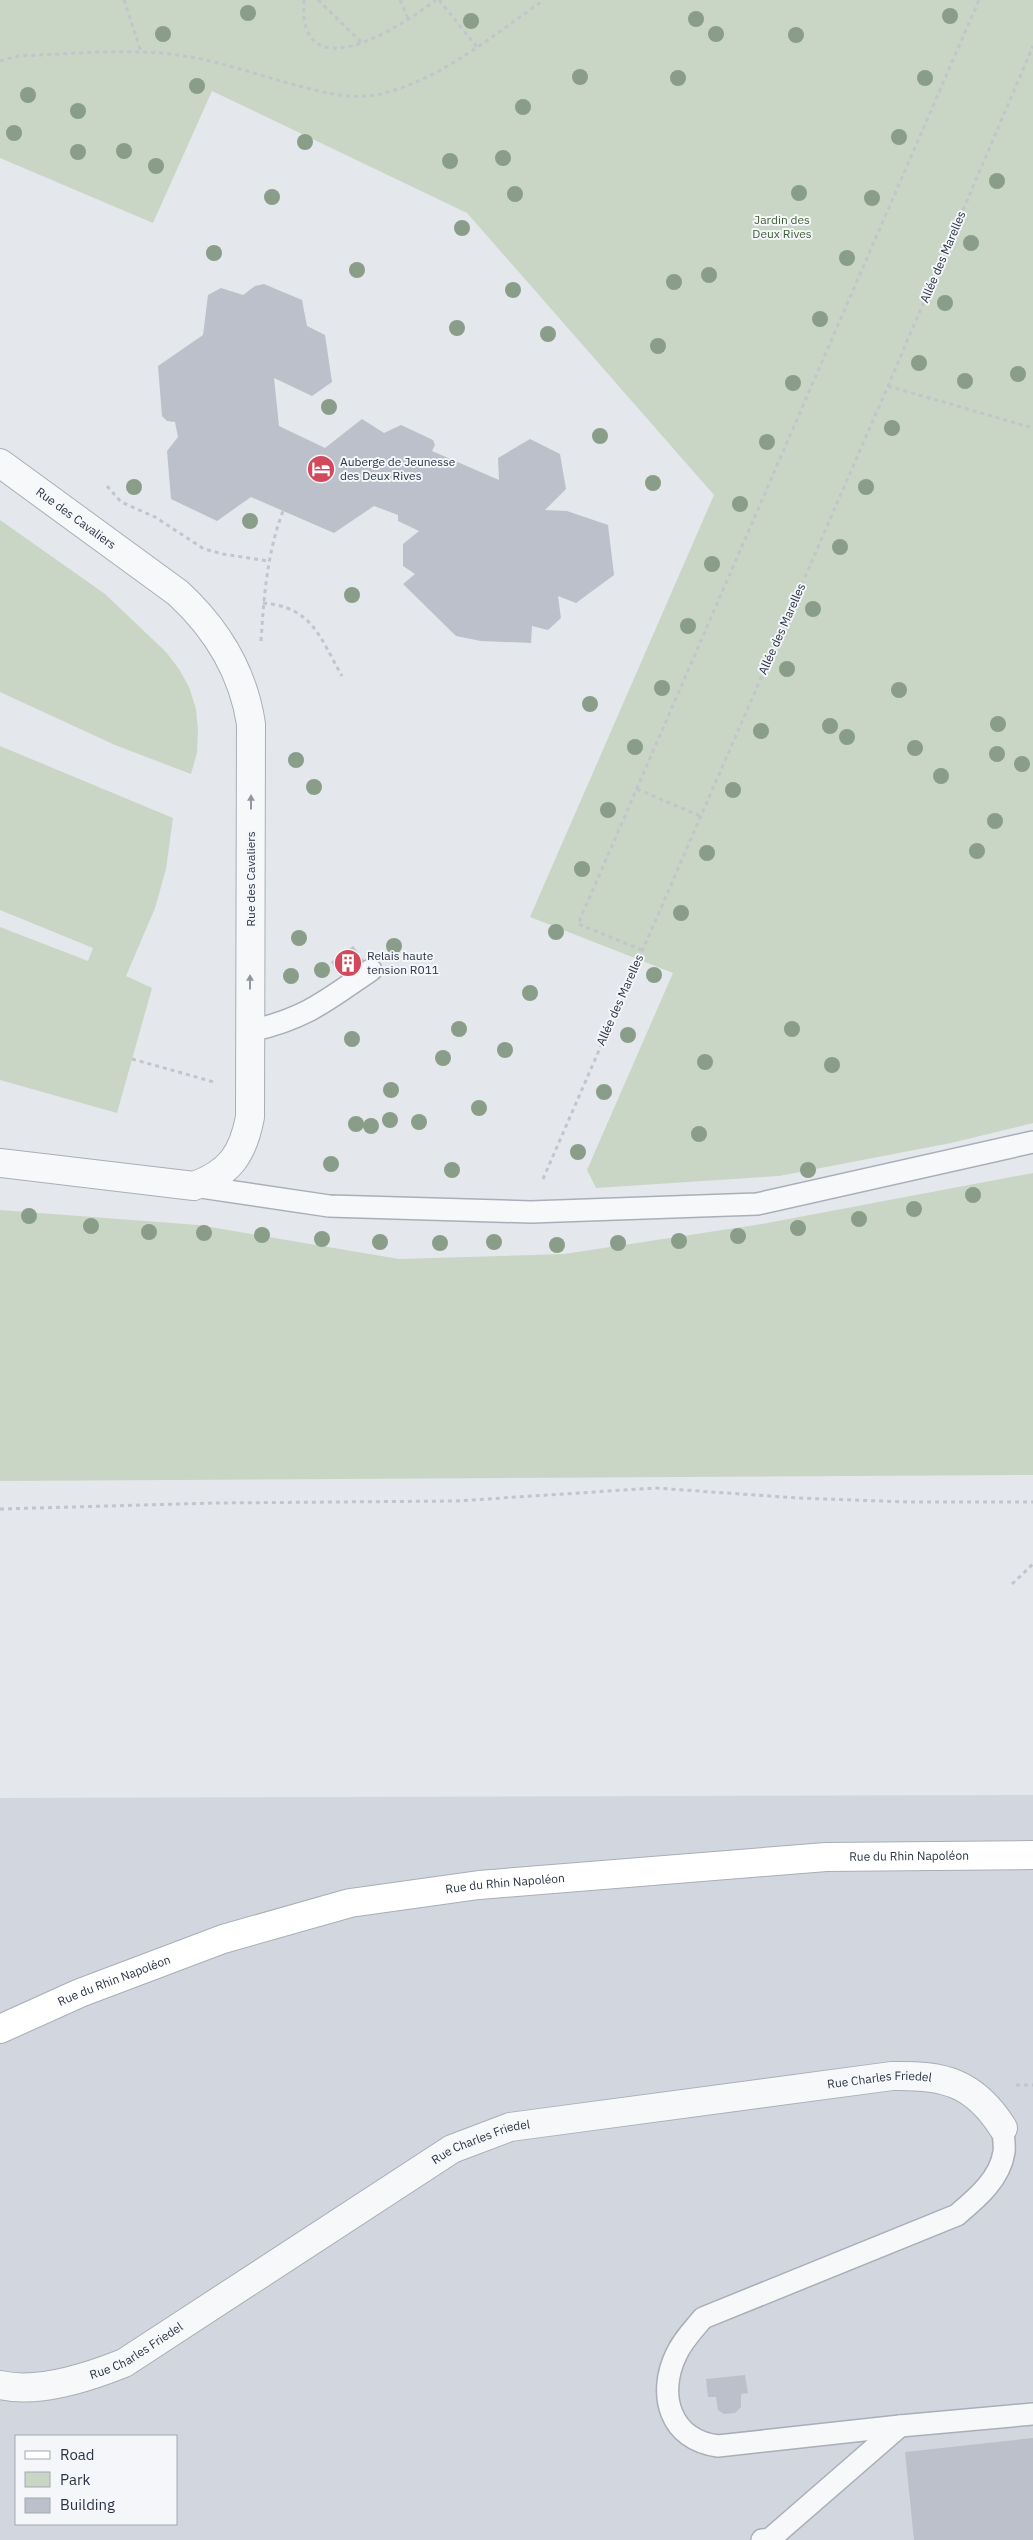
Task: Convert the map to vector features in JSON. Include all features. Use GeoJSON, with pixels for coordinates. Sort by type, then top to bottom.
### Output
{"type":"FeatureCollection","features":[{"type":"Feature","properties":{"kind":"main road","name":"Rue du Rhin Napoléon"},"geometry":{"type":"LineString","coordinates":[[0,2029],[80,1993],[223,1939],[350,1903],[478,1885],[826,1857],[1033,1855]]}},
{"type":"Feature","properties":{"kind":"street","name":"Rue des Cavaliers"},"geometry":{"type":"LineString","coordinates":[[0,463],[178,593],[201,613],[233,662],[243,687],[251,724],[250,1117],[246,1138],[238,1155],[211,1180],[194,1186]]}},
{"type":"Feature","properties":{"kind":"street"},"geometry":{"type":"LineString","coordinates":[[0,1163],[194,1186]]}},
{"type":"Feature","properties":{"kind":"street","name":"Rue Charles Friedel"},"geometry":{"type":"LineString","coordinates":[[0,2385],[40,2386],[84,2379],[124,2363],[452,2149],[510,2127],[892,2076],[926,2075],[950,2081],[975,2095],[991,2110],[1003,2128]]}},
{"type":"Feature","properties":{"kind":"lane"},"geometry":{"type":"LineString","coordinates":[[250,1031],[286,1022],[306,1014],[371,970]]}},
{"type":"Feature","properties":{"kind":"lane"},"geometry":{"type":"LineString","coordinates":[[194,1186],[329,1206],[530,1212],[757,1204],[1033,1142]]}},
{"type":"Feature","properties":{"kind":"lane"},"geometry":{"type":"LineString","coordinates":[[1003,2128],[1004,2151],[996,2174],[978,2196],[957,2215],[703,2318],[687,2335],[680,2349],[668,2379],[668,2400],[673,2420],[686,2434],[706,2444],[718,2446],[900,2426],[1033,2414]]}},
{"type":"Feature","properties":{"kind":"lane"},"geometry":{"type":"LineString","coordinates":[[762,2540],[770,2539],[900,2426]]}},
{"type":"Feature","properties":{"kind":"path"},"geometry":{"type":"LineString","coordinates":[[124,0],[141,52]]}},
{"type":"Feature","properties":{"kind":"path"},"geometry":{"type":"LineString","coordinates":[[304,0],[304,29],[314,41],[328,47],[362,44],[409,21],[438,0],[477,47]]}},
{"type":"Feature","properties":{"kind":"path"},"geometry":{"type":"LineString","coordinates":[[318,0],[362,44]]}},
{"type":"Feature","properties":{"kind":"path"},"geometry":{"type":"LineString","coordinates":[[400,0],[409,21]]}},
{"type":"Feature","properties":{"kind":"path"},"geometry":{"type":"LineString","coordinates":[[0,61],[18,56],[141,52],[209,61],[330,94],[354,98],[380,94],[421,81],[477,47],[544,0]]}},
{"type":"Feature","properties":{"kind":"path"},"geometry":{"type":"LineString","coordinates":[[642,950],[578,924],[979,0]]}},
{"type":"Feature","properties":{"kind":"path","name":"Allée des Marelles"},"geometry":{"type":"LineString","coordinates":[[530,1212],[888,386],[1033,46]]}},
{"type":"Feature","properties":{"kind":"path"},"geometry":{"type":"LineString","coordinates":[[888,386],[1033,428]]}},
{"type":"Feature","properties":{"kind":"path"},"geometry":{"type":"LineString","coordinates":[[107,486],[121,502],[155,517],[204,548],[222,554],[268,561]]}},
{"type":"Feature","properties":{"kind":"path"},"geometry":{"type":"LineString","coordinates":[[260,650],[268,561],[283,511]]}},
{"type":"Feature","properties":{"kind":"path"},"geometry":{"type":"LineString","coordinates":[[263,603],[285,606],[308,620],[342,676]]}},
{"type":"Feature","properties":{"kind":"path"},"geometry":{"type":"LineString","coordinates":[[636,790],[700,816]]}},
{"type":"Feature","properties":{"kind":"path"},"geometry":{"type":"LineString","coordinates":[[132,1060],[221,1084]]}},
{"type":"Feature","properties":{"kind":"path"},"geometry":{"type":"LineString","coordinates":[[0,1509],[456,1501],[655,1488],[798,1498],[907,1502],[1033,1502]]}},
{"type":"Feature","properties":{"kind":"path"},"geometry":{"type":"LineString","coordinates":[[1012,1584],[1033,1564]]}},
{"type":"Feature","properties":{"kind":"shaded area"},"geometry":{"type":"Polygon","coordinates":[[[1033,1795],[1033,2540],[0,2540],[0,1798],[1033,1795]]]}},
{"type":"Feature","properties":{"kind":"green space","name":"Jardin des Deux Rives"},"geometry":{"type":"Polygon","coordinates":[[[0,0],[1033,0],[1033,1123],[951,1143],[779,1176],[596,1188],[587,1170],[673,973],[530,917],[714,495],[467,213],[212,91],[153,223],[0,158],[0,0]]]}},
{"type":"Feature","properties":{"kind":"green space"},"geometry":{"type":"Polygon","coordinates":[[[0,520],[105,594],[166,652],[179,669],[189,687],[196,709],[197,753],[191,774],[115,745],[0,692],[0,520]]]}},
{"type":"Feature","properties":{"kind":"green space"},"geometry":{"type":"Polygon","coordinates":[[[0,746],[173,818],[166,869],[155,908],[126,976],[152,988],[117,1113],[0,1080],[0,927],[88,961],[93,948],[0,910],[0,746]]]}},
{"type":"Feature","properties":{"kind":"green space"},"geometry":{"type":"Polygon","coordinates":[[[1033,1173],[1033,1475],[0,1481],[0,1210],[198,1225],[399,1259],[564,1254],[762,1224],[1033,1173]]]}},
{"type":"Feature","properties":{"kind":"building","name":"Auberge de Jeunesse des Deux Rives"},"geometry":{"type":"Polygon","coordinates":[[[264,284],[302,300],[307,326],[325,335],[332,382],[312,396],[274,378],[279,426],[325,448],[362,419],[384,433],[401,425],[433,440],[435,445],[432,451],[499,480],[498,458],[530,439],[560,454],[566,489],[545,510],[567,511],[608,525],[614,575],[576,603],[558,596],[561,618],[548,630],[532,626],[531,643],[481,641],[456,636],[403,584],[415,574],[403,566],[403,544],[419,531],[398,521],[398,515],[374,506],[334,533],[251,497],[217,521],[171,499],[167,451],[178,437],[175,422],[167,421],[162,416],[158,366],[203,335],[208,295],[221,288],[243,295],[255,286],[264,284]]]}},
{"type":"Feature","properties":{"kind":"building","name":"Relais haute tension R011"},"geometry":{"type":"Polygon","coordinates":[[[353,946],[366,963],[344,980],[331,962],[353,946]]]}},
{"type":"Feature","properties":{"kind":"building"},"geometry":{"type":"Polygon","coordinates":[[[745,2375],[748,2393],[741,2394],[741,2407],[735,2413],[724,2414],[718,2410],[716,2397],[708,2397],[706,2379],[745,2375]]]}},
{"type":"Feature","properties":{"kind":"building"},"geometry":{"type":"Polygon","coordinates":[[[1033,2438],[1033,2540],[914,2540],[905,2452],[1033,2438]]]}},
{"type":"Feature","properties":{"kind":"place","name":"Auberge de Jeunesse des Deux Rives"},"geometry":{"type":"Point","coordinates":[321,469]}},
{"type":"Feature","properties":{"kind":"place","name":"Relais haute tension R011"},"geometry":{"type":"Point","coordinates":[348,963]}}]}
